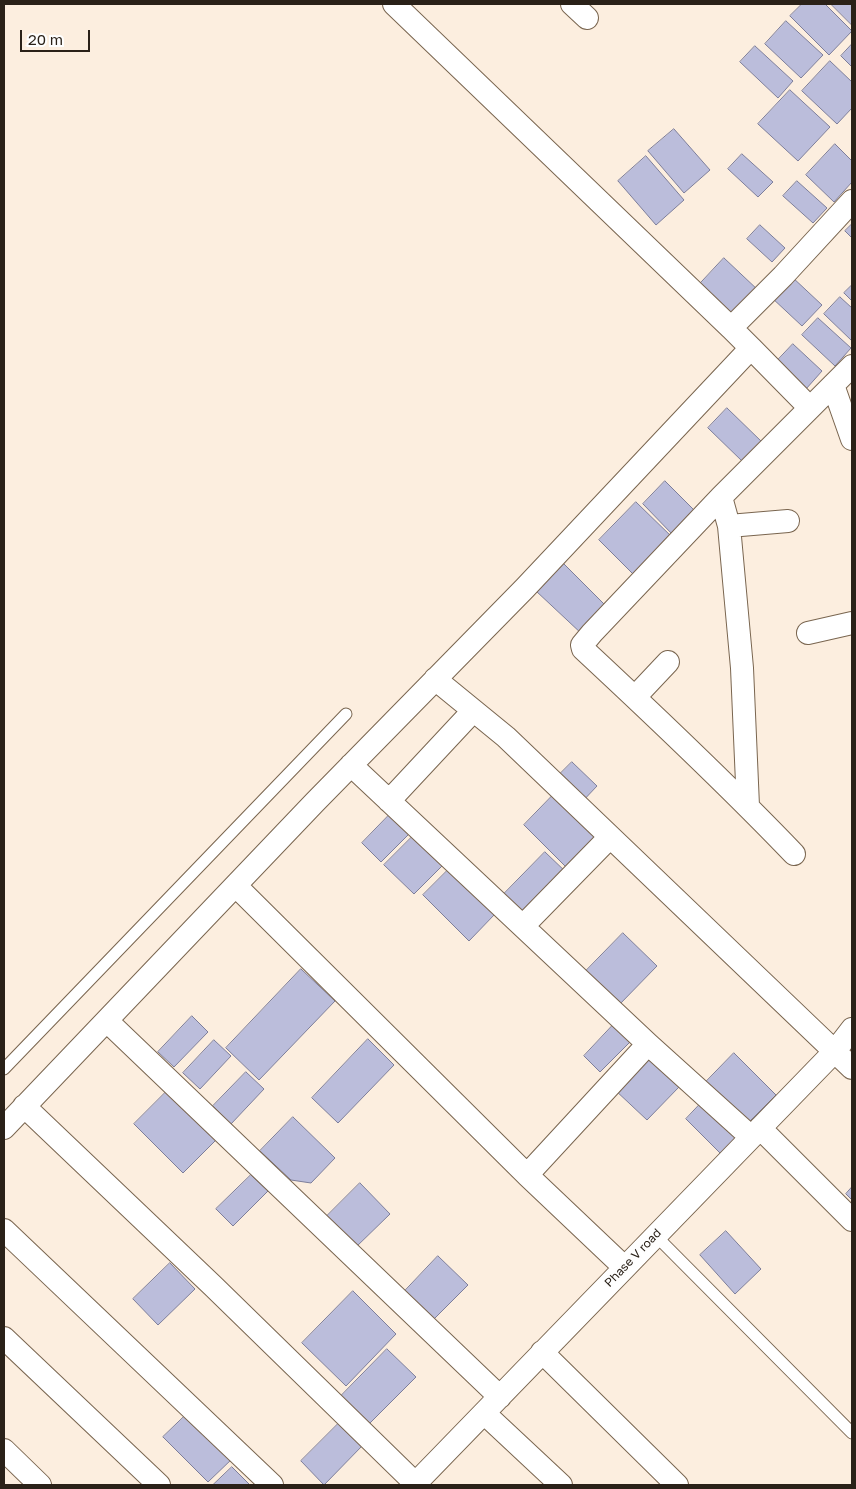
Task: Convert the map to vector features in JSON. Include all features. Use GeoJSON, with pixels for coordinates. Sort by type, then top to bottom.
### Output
{"type":"FeatureCollection","features":[{"type":"Feature","properties":{"kind":"street"},"geometry":{"type":"LineString","coordinates":[[394,4],[731,328],[810,408]]}},
{"type":"Feature","properties":{"kind":"street"},"geometry":{"type":"LineString","coordinates":[[731,328],[783,276],[852,201]]}},
{"type":"Feature","properties":{"kind":"street"},"geometry":{"type":"LineString","coordinates":[[4,1128],[351,765],[525,588],[751,348]]}},
{"type":"Feature","properties":{"kind":"street"},"geometry":{"type":"LineString","coordinates":[[794,854],[748,806],[635,697],[583,650],[582,645],[722,497],[852,366]]}},
{"type":"Feature","properties":{"kind":"street"},"geometry":{"type":"LineString","coordinates":[[833,385],[852,439]]}},
{"type":"Feature","properties":{"kind":"street"},"geometry":{"type":"LineString","coordinates":[[722,497],[729,526],[742,668],[748,806]]}},
{"type":"Feature","properties":{"kind":"street"},"geometry":{"type":"LineString","coordinates":[[729,526],[788,521]]}},
{"type":"Feature","properties":{"kind":"street"},"geometry":{"type":"LineString","coordinates":[[808,633],[852,623]]}},
{"type":"Feature","properties":{"kind":"street"},"geometry":{"type":"LineString","coordinates":[[635,697],[668,662]]}},
{"type":"Feature","properties":{"kind":"street"},"geometry":{"type":"LineString","coordinates":[[436,679],[506,738],[852,1068]]}},
{"type":"Feature","properties":{"kind":"street"},"geometry":{"type":"LineString","coordinates":[[389,801],[474,711]]}},
{"type":"Feature","properties":{"kind":"street"},"geometry":{"type":"LineString","coordinates":[[351,765],[648,1044],[755,1132],[852,1220]]}},
{"type":"Feature","properties":{"kind":"street"},"geometry":{"type":"LineString","coordinates":[[523,926],[610,837]]}},
{"type":"Feature","properties":{"kind":"street"},"geometry":{"type":"LineString","coordinates":[[236,886],[527,1175],[624,1267]]}},
{"type":"Feature","properties":{"kind":"street"},"geometry":{"type":"LineString","coordinates":[[107,1021],[500,1397]]}},
{"type":"Feature","properties":{"kind":"street","name":"Phase V road"},"geometry":{"type":"LineString","coordinates":[[415,1485],[835,1051],[852,1030]]}},
{"type":"Feature","properties":{"kind":"street"},"geometry":{"type":"LineString","coordinates":[[527,1175],[648,1044]]}},
{"type":"Feature","properties":{"kind":"street"},"geometry":{"type":"LineString","coordinates":[[24,1106],[213,1286],[415,1485]]}},
{"type":"Feature","properties":{"kind":"street"},"geometry":{"type":"LineString","coordinates":[[4,1230],[272,1485]]}},
{"type":"Feature","properties":{"kind":"street"},"geometry":{"type":"LineString","coordinates":[[4,1338],[158,1485]]}},
{"type":"Feature","properties":{"kind":"street"},"geometry":{"type":"LineString","coordinates":[[542,1352],[677,1485]]}},
{"type":"Feature","properties":{"kind":"street"},"geometry":{"type":"LineString","coordinates":[[484,1413],[561,1485]]}},
{"type":"Feature","properties":{"kind":"street"},"geometry":{"type":"LineString","coordinates":[[4,1450],[40,1485]]}},
{"type":"Feature","properties":{"kind":"lane"},"geometry":{"type":"LineString","coordinates":[[4,1069],[346,714]]}},
{"type":"Feature","properties":{"kind":"lane"},"geometry":{"type":"LineString","coordinates":[[655,1235],[852,1433]]}},
{"type":"Feature","properties":{"kind":"building"},"geometry":{"type":"Polygon","coordinates":[[[802,4],[825,4],[852,31],[829,55],[790,16],[802,4]]]}},
{"type":"Feature","properties":{"kind":"building"},"geometry":{"type":"Polygon","coordinates":[[[831,4],[852,4],[852,25],[831,4]]]}},
{"type":"Feature","properties":{"kind":"building"},"geometry":{"type":"Polygon","coordinates":[[[786,21],[823,55],[801,78],[765,44],[786,21]]]}},
{"type":"Feature","properties":{"kind":"building"},"geometry":{"type":"Polygon","coordinates":[[[852,44],[852,67],[841,56],[852,44]]]}},
{"type":"Feature","properties":{"kind":"building"},"geometry":{"type":"Polygon","coordinates":[[[755,46],[793,81],[778,98],[740,62],[755,46]]]}},
{"type":"Feature","properties":{"kind":"building"},"geometry":{"type":"Polygon","coordinates":[[[830,61],[852,82],[852,108],[837,124],[802,91],[830,61]]]}},
{"type":"Feature","properties":{"kind":"building"},"geometry":{"type":"Polygon","coordinates":[[[790,90],[830,127],[798,161],[758,124],[790,90]]]}},
{"type":"Feature","properties":{"kind":"building"},"geometry":{"type":"Polygon","coordinates":[[[674,129],[710,170],[684,193],[648,151],[674,129]]]}},
{"type":"Feature","properties":{"kind":"building"},"geometry":{"type":"Polygon","coordinates":[[[835,144],[852,161],[852,182],[834,202],[806,175],[835,144]]]}},
{"type":"Feature","properties":{"kind":"building"},"geometry":{"type":"Polygon","coordinates":[[[742,154],[773,182],[758,197],[728,169],[742,154]]]}},
{"type":"Feature","properties":{"kind":"building"},"geometry":{"type":"Polygon","coordinates":[[[646,156],[684,200],[656,225],[618,181],[646,156]]]}},
{"type":"Feature","properties":{"kind":"building"},"geometry":{"type":"Polygon","coordinates":[[[797,181],[827,208],[813,223],[783,196],[797,181]]]}},
{"type":"Feature","properties":{"kind":"building"},"geometry":{"type":"Polygon","coordinates":[[[852,224],[852,238],[845,231],[852,224]]]}},
{"type":"Feature","properties":{"kind":"building"},"geometry":{"type":"Polygon","coordinates":[[[760,225],[785,248],[772,262],[747,239],[760,225]]]}},
{"type":"Feature","properties":{"kind":"building"},"geometry":{"type":"Polygon","coordinates":[[[724,258],[759,291],[732,320],[697,287],[724,258]]]}},
{"type":"Feature","properties":{"kind":"building"},"geometry":{"type":"Polygon","coordinates":[[[791,276],[822,305],[802,326],[771,297],[791,276]]]}},
{"type":"Feature","properties":{"kind":"building"},"geometry":{"type":"Polygon","coordinates":[[[852,285],[852,301],[844,293],[852,285]]]}},
{"type":"Feature","properties":{"kind":"building"},"geometry":{"type":"Polygon","coordinates":[[[840,297],[852,308],[852,341],[824,314],[840,297]]]}},
{"type":"Feature","properties":{"kind":"building"},"geometry":{"type":"Polygon","coordinates":[[[818,318],[851,348],[835,366],[802,335],[818,318]]]}},
{"type":"Feature","properties":{"kind":"building"},"geometry":{"type":"Polygon","coordinates":[[[793,344],[822,371],[806,389],[777,361],[793,344]]]}},
{"type":"Feature","properties":{"kind":"building"},"geometry":{"type":"Polygon","coordinates":[[[727,408],[762,442],[743,462],[708,428],[727,408]]]}},
{"type":"Feature","properties":{"kind":"building"},"geometry":{"type":"Polygon","coordinates":[[[665,481],[696,512],[673,535],[643,504],[665,481]]]}},
{"type":"Feature","properties":{"kind":"building"},"geometry":{"type":"Polygon","coordinates":[[[636,502],[674,539],[636,577],[599,540],[636,502]]]}},
{"type":"Feature","properties":{"kind":"building"},"geometry":{"type":"Polygon","coordinates":[[[564,564],[608,608],[583,635],[536,591],[564,564]]]}},
{"type":"Feature","properties":{"kind":"building"},"geometry":{"type":"Polygon","coordinates":[[[572,762],[597,786],[580,804],[555,779],[572,762]]]}},
{"type":"Feature","properties":{"kind":"building"},"geometry":{"type":"Polygon","coordinates":[[[555,793],[603,840],[571,872],[524,825],[555,793]]]}},
{"type":"Feature","properties":{"kind":"building"},"geometry":{"type":"Polygon","coordinates":[[[395,809],[415,828],[381,862],[362,843],[395,809]]]}},
{"type":"Feature","properties":{"kind":"building"},"geometry":{"type":"Polygon","coordinates":[[[417,832],[447,861],[414,894],[384,865],[417,832]]]}},
{"type":"Feature","properties":{"kind":"building"},"geometry":{"type":"Polygon","coordinates":[[[545,852],[568,874],[524,920],[501,897],[545,852]]]}},
{"type":"Feature","properties":{"kind":"building"},"geometry":{"type":"Polygon","coordinates":[[[449,869],[495,914],[469,941],[423,895],[449,869]]]}},
{"type":"Feature","properties":{"kind":"building"},"geometry":{"type":"Polygon","coordinates":[[[623,933],[657,966],[618,1006],[584,973],[623,933]]]}},
{"type":"Feature","properties":{"kind":"building"},"geometry":{"type":"Polygon","coordinates":[[[301,969],[335,1001],[259,1080],[226,1048],[301,969]]]}},
{"type":"Feature","properties":{"kind":"building"},"geometry":{"type":"Polygon","coordinates":[[[192,1016],[208,1032],[174,1067],[158,1052],[192,1016]]]}},
{"type":"Feature","properties":{"kind":"building"},"geometry":{"type":"Polygon","coordinates":[[[614,1024],[631,1041],[600,1072],[584,1056],[614,1024]]]}},
{"type":"Feature","properties":{"kind":"building"},"geometry":{"type":"Polygon","coordinates":[[[368,1039],[394,1065],[338,1123],[312,1098],[368,1039]]]}},
{"type":"Feature","properties":{"kind":"building"},"geometry":{"type":"Polygon","coordinates":[[[214,1040],[231,1056],[200,1089],[183,1073],[214,1040]]]}},
{"type":"Feature","properties":{"kind":"building"},"geometry":{"type":"Polygon","coordinates":[[[734,1053],[776,1095],[743,1128],[701,1087],[734,1053]]]}},
{"type":"Feature","properties":{"kind":"building"},"geometry":{"type":"Polygon","coordinates":[[[647,1055],[679,1087],[647,1120],[614,1089],[647,1055]]]}},
{"type":"Feature","properties":{"kind":"building"},"geometry":{"type":"Polygon","coordinates":[[[246,1072],[264,1089],[231,1124],[213,1106],[246,1072]]]}},
{"type":"Feature","properties":{"kind":"building"},"geometry":{"type":"Polygon","coordinates":[[[171,1087],[219,1137],[183,1173],[134,1124],[171,1087]]]}},
{"type":"Feature","properties":{"kind":"building"},"geometry":{"type":"Polygon","coordinates":[[[704,1100],[739,1135],[721,1154],[686,1119],[704,1100]]]}},
{"type":"Feature","properties":{"kind":"building"},"geometry":{"type":"Polygon","coordinates":[[[293,1117],[335,1158],[311,1183],[291,1180],[260,1151],[293,1117]]]}},
{"type":"Feature","properties":{"kind":"building"},"geometry":{"type":"Polygon","coordinates":[[[251,1175],[268,1191],[233,1226],[216,1209],[251,1175]]]}},
{"type":"Feature","properties":{"kind":"building"},"geometry":{"type":"Polygon","coordinates":[[[360,1183],[390,1214],[355,1248],[325,1218],[360,1183]]]}},
{"type":"Feature","properties":{"kind":"building"},"geometry":{"type":"Polygon","coordinates":[[[852,1187],[852,1200],[846,1194],[852,1187]]]}},
{"type":"Feature","properties":{"kind":"building"},"geometry":{"type":"Polygon","coordinates":[[[726,1231],[761,1269],[735,1294],[700,1255],[726,1231]]]}},
{"type":"Feature","properties":{"kind":"building"},"geometry":{"type":"Polygon","coordinates":[[[438,1256],[468,1285],[432,1321],[403,1293],[438,1256]]]}},
{"type":"Feature","properties":{"kind":"building"},"geometry":{"type":"Polygon","coordinates":[[[170,1263],[195,1289],[158,1325],[133,1299],[170,1263]]]}},
{"type":"Feature","properties":{"kind":"building"},"geometry":{"type":"Polygon","coordinates":[[[353,1291],[396,1334],[346,1386],[302,1343],[353,1291]]]}},
{"type":"Feature","properties":{"kind":"building"},"geometry":{"type":"Polygon","coordinates":[[[387,1349],[416,1377],[369,1424],[341,1396],[387,1349]]]}},
{"type":"Feature","properties":{"kind":"building"},"geometry":{"type":"Polygon","coordinates":[[[189,1412],[233,1458],[208,1482],[163,1437],[189,1412]]]}},
{"type":"Feature","properties":{"kind":"building"},"geometry":{"type":"Polygon","coordinates":[[[340,1422],[363,1445],[324,1485],[301,1461],[340,1422]]]}},
{"type":"Feature","properties":{"kind":"building"},"geometry":{"type":"Polygon","coordinates":[[[232,1467],[250,1485],[213,1485],[232,1467]]]}}]}
